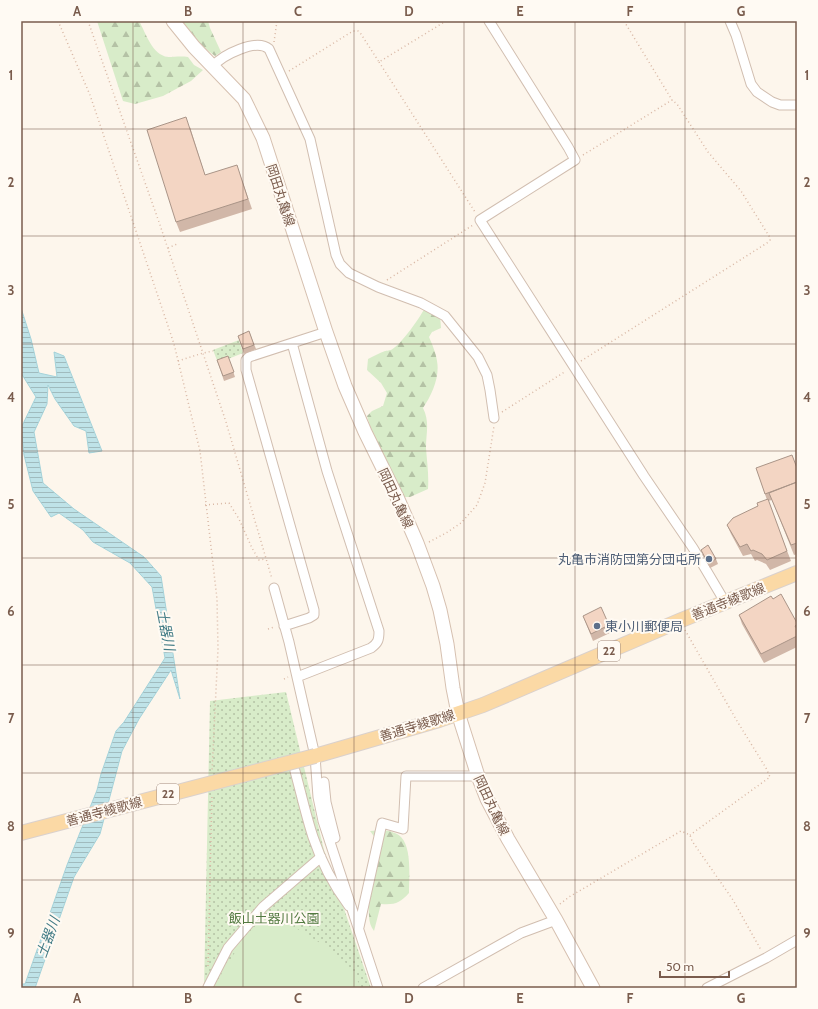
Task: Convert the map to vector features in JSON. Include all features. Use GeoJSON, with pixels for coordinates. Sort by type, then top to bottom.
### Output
{"type":"FeatureCollection","features":[{"type":"Feature","properties":{"kind":"main road","name":"岡田丸亀線"},"geometry":{"type":"LineString","coordinates":[[173,21],[194,47],[244,99],[263,138],[345,386],[365,432],[397,497],[433,586],[447,644],[458,713],[478,776],[487,799],[508,839],[593,988]]}},
{"type":"Feature","properties":{"kind":"main road","name":"善通寺綾歌線"},"geometry":{"type":"LineString","coordinates":[[21,834],[315,756],[439,720],[490,702],[679,621],[797,573]]}},
{"type":"Feature","properties":{"kind":"street"},"geometry":{"type":"LineString","coordinates":[[488,21],[575,160],[480,220],[644,476],[693,548],[725,602]]}},
{"type":"Feature","properties":{"kind":"street"},"geometry":{"type":"LineString","coordinates":[[730,21],[736,35],[751,84],[757,92],[772,102],[780,105],[797,105]]}},
{"type":"Feature","properties":{"kind":"street"},"geometry":{"type":"LineString","coordinates":[[213,66],[220,59],[245,48],[256,45],[265,46],[269,49],[310,139],[336,255],[340,264],[349,273],[378,287],[421,303],[445,316],[478,356],[487,375],[494,418]]}},
{"type":"Feature","properties":{"kind":"street"},"geometry":{"type":"LineString","coordinates":[[284,626],[310,618],[314,615],[314,610],[246,370],[246,360],[249,357],[326,332]]}},
{"type":"Feature","properties":{"kind":"street"},"geometry":{"type":"LineString","coordinates":[[292,343],[327,471],[379,631],[379,638],[376,644],[370,648],[297,677]]}},
{"type":"Feature","properties":{"kind":"street"},"geometry":{"type":"LineString","coordinates":[[274,588],[297,677],[315,756],[318,797],[323,821],[378,988]]}},
{"type":"Feature","properties":{"kind":"street"},"geometry":{"type":"LineString","coordinates":[[295,771],[313,838],[341,895],[354,915]]}},
{"type":"Feature","properties":{"kind":"street"},"geometry":{"type":"LineString","coordinates":[[359,928],[382,823],[403,829],[406,776],[478,776]]}},
{"type":"Feature","properties":{"kind":"street"},"geometry":{"type":"LineString","coordinates":[[324,782],[326,802],[333,832],[355,902],[354,915]]}},
{"type":"Feature","properties":{"kind":"street"},"geometry":{"type":"LineString","coordinates":[[208,987],[228,948],[263,907],[321,857]]}},
{"type":"Feature","properties":{"kind":"street"},"geometry":{"type":"LineString","coordinates":[[423,988],[553,916]]}},
{"type":"Feature","properties":{"kind":"street"},"geometry":{"type":"LineString","coordinates":[[707,988],[766,958],[797,940]]}},
{"type":"Feature","properties":{"kind":"path"},"geometry":{"type":"LineString","coordinates":[[58,21],[90,95],[165,317],[178,361],[200,452],[217,606],[218,649],[212,773]]}},
{"type":"Feature","properties":{"kind":"path"},"geometry":{"type":"LineString","coordinates":[[88,21],[168,248],[226,422],[274,588]]}},
{"type":"Feature","properties":{"kind":"path"},"geometry":{"type":"LineString","coordinates":[[272,56],[277,21]]}},
{"type":"Feature","properties":{"kind":"path"},"geometry":{"type":"LineString","coordinates":[[380,62],[446,21]]}},
{"type":"Feature","properties":{"kind":"path"},"geometry":{"type":"LineString","coordinates":[[418,546],[446,533],[461,523],[477,505],[485,483],[494,428],[494,418],[770,240],[741,191],[708,152],[681,110],[672,100],[624,21]]}},
{"type":"Feature","properties":{"kind":"path"},"geometry":{"type":"LineString","coordinates":[[281,76],[353,31],[361,34],[480,220],[378,287]]}},
{"type":"Feature","properties":{"kind":"path"},"geometry":{"type":"LineString","coordinates":[[575,160],[672,100]]}},
{"type":"Feature","properties":{"kind":"path"},"geometry":{"type":"LineString","coordinates":[[168,248],[177,244]]}},
{"type":"Feature","properties":{"kind":"path"},"geometry":{"type":"LineString","coordinates":[[178,361],[213,351]]}},
{"type":"Feature","properties":{"kind":"path"},"geometry":{"type":"LineString","coordinates":[[206,505],[229,503],[239,519],[259,560],[266,559]]}},
{"type":"Feature","properties":{"kind":"path"},"geometry":{"type":"LineString","coordinates":[[679,621],[770,777],[690,835]]}},
{"type":"Feature","properties":{"kind":"path"},"geometry":{"type":"LineString","coordinates":[[208,987],[212,788]]}},
{"type":"Feature","properties":{"kind":"path"},"geometry":{"type":"LineString","coordinates":[[553,916],[569,897],[680,831],[690,835],[692,841],[733,900],[766,958]]}},
{"type":"Feature","properties":{"kind":"green space"},"geometry":{"type":"Polygon","coordinates":[[[97,21],[139,21],[150,43],[158,52],[168,57],[188,57],[194,65],[203,70],[191,81],[163,96],[135,104],[123,101],[97,21]]]}},
{"type":"Feature","properties":{"kind":"green space"},"geometry":{"type":"Polygon","coordinates":[[[179,21],[208,21],[221,52],[215,56],[196,40],[179,21]]]}},
{"type":"Feature","properties":{"kind":"green space"},"geometry":{"type":"Polygon","coordinates":[[[426,306],[440,315],[441,328],[432,332],[429,337],[434,349],[438,367],[432,392],[423,408],[427,423],[426,448],[428,489],[410,497],[401,497],[372,433],[367,416],[372,411],[383,406],[387,393],[381,383],[367,370],[368,359],[395,347],[410,330],[426,306]]]}},
{"type":"Feature","properties":{"kind":"green space"},"geometry":{"type":"Polygon","coordinates":[[[239,340],[243,353],[218,363],[213,350],[239,340]]]}},
{"type":"Feature","properties":{"kind":"green space","name":"飯山土器川公園"},"geometry":{"type":"Polygon","coordinates":[[[286,692],[324,850],[371,988],[204,988],[210,701],[286,692]]]}},
{"type":"Feature","properties":{"kind":"green space"},"geometry":{"type":"Polygon","coordinates":[[[384,830],[398,834],[405,842],[409,864],[409,893],[397,903],[381,904],[374,931],[370,921],[368,902],[379,843],[370,831],[384,830]]]}},
{"type":"Feature","properties":{"kind":"green space"},"geometry":{"type":"Polygon","coordinates":[[[271,919],[281,919],[330,949],[347,964],[362,988],[214,988],[229,961],[251,932],[265,921],[271,919]]]}},
{"type":"Feature","properties":{"kind":"water","name":"土器川"},"geometry":{"type":"Polygon","coordinates":[[[21,308],[31,339],[39,373],[57,377],[54,352],[64,356],[102,451],[89,453],[86,431],[74,426],[55,399],[48,385],[47,404],[34,432],[43,483],[74,509],[144,557],[161,576],[180,699],[171,670],[139,719],[122,751],[100,834],[74,877],[35,988],[21,988],[21,984],[25,984],[67,865],[97,790],[116,731],[124,722],[165,658],[152,587],[130,563],[93,542],[83,530],[59,513],[51,517],[33,491],[24,455],[21,428],[36,397],[21,373],[21,308]]]}},
{"type":"Feature","properties":{"kind":"building"},"geometry":{"type":"Polygon","coordinates":[[[186,117],[205,175],[237,165],[248,199],[176,222],[147,130],[186,117]]]}},
{"type":"Feature","properties":{"kind":"building"},"geometry":{"type":"Polygon","coordinates":[[[249,331],[254,345],[243,349],[238,336],[249,331]]]}},
{"type":"Feature","properties":{"kind":"building"},"geometry":{"type":"Polygon","coordinates":[[[228,356],[234,372],[223,376],[217,360],[228,356]]]}},
{"type":"Feature","properties":{"kind":"building"},"geometry":{"type":"Polygon","coordinates":[[[792,455],[797,468],[797,482],[765,494],[756,468],[792,455]]]}},
{"type":"Feature","properties":{"kind":"building"},"geometry":{"type":"Polygon","coordinates":[[[797,482],[797,543],[791,545],[769,493],[797,482]]]}},
{"type":"Feature","properties":{"kind":"building"},"geometry":{"type":"Polygon","coordinates":[[[768,499],[787,551],[767,560],[762,554],[753,550],[751,551],[747,544],[740,547],[727,525],[733,518],[758,506],[757,503],[768,499]]]}},
{"type":"Feature","properties":{"kind":"building"},"geometry":{"type":"Polygon","coordinates":[[[708,545],[716,559],[708,563],[701,550],[708,545]]]}},
{"type":"Feature","properties":{"kind":"building"},"geometry":{"type":"Polygon","coordinates":[[[781,594],[797,623],[795,626],[797,629],[797,636],[761,654],[739,615],[771,596],[773,599],[781,594]]]}},
{"type":"Feature","properties":{"kind":"building"},"geometry":{"type":"Polygon","coordinates":[[[601,607],[609,625],[591,634],[583,616],[601,607]]]}},
{"type":"Feature","properties":{"kind":"place","name":"丸亀市消防団第分団屯所"},"geometry":{"type":"Point","coordinates":[709,559]}},
{"type":"Feature","properties":{"kind":"place","name":"東小川郵便局"},"geometry":{"type":"Point","coordinates":[597,626]}}]}
